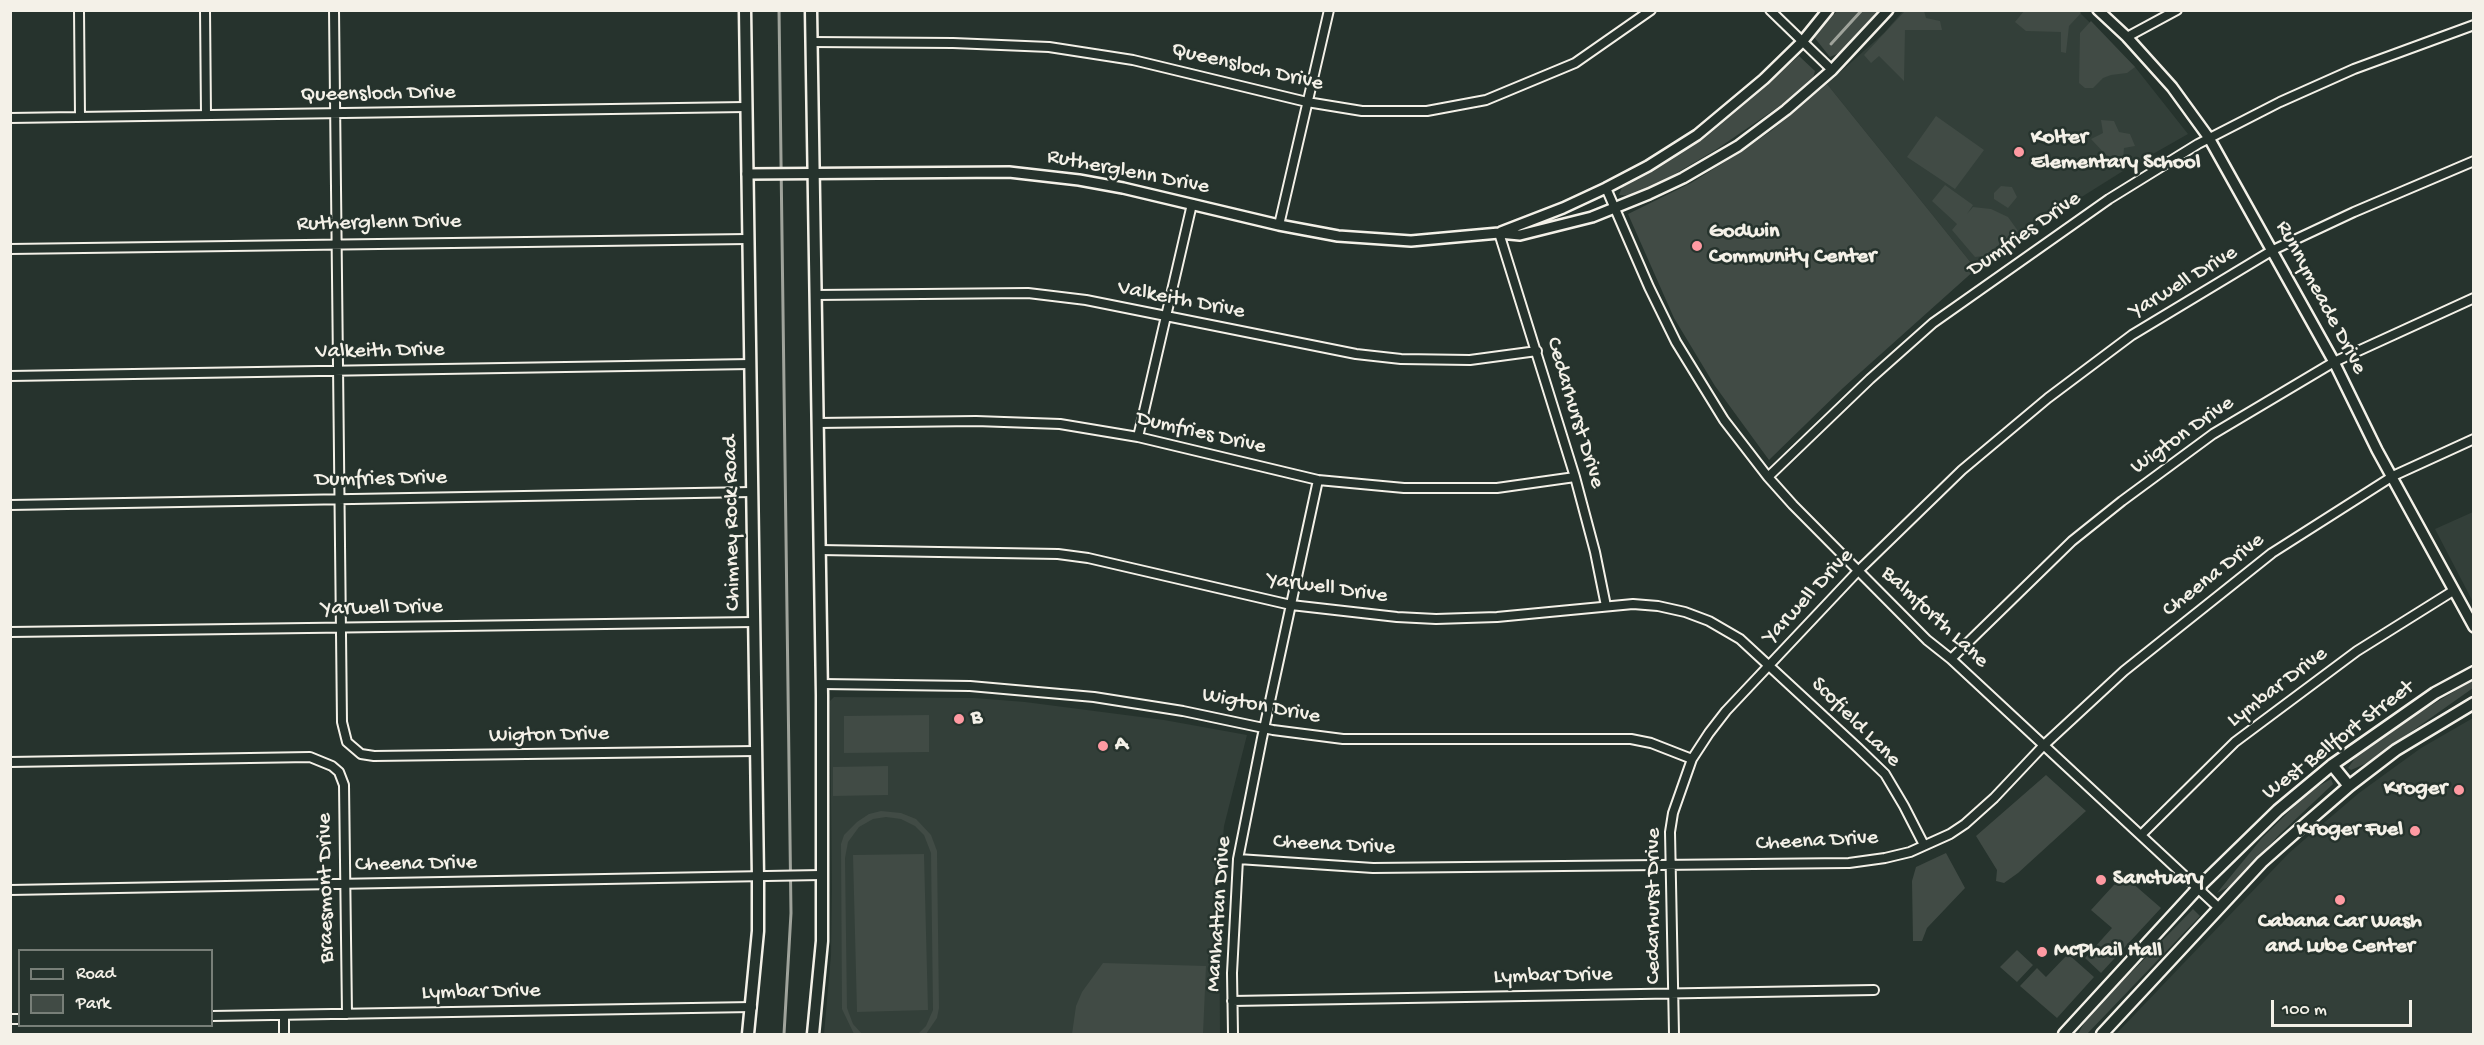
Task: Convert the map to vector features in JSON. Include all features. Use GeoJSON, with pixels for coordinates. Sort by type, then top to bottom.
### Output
{"type":"FeatureCollection","features":[{"type":"Feature","properties":{"kind":"main road","name":"Chimney Rock Road"},"geometry":{"type":"LineString","coordinates":[[745,10],[758,877],[758,931],[748,1035]]}},
{"type":"Feature","properties":{"kind":"main road"},"geometry":{"type":"LineString","coordinates":[[811,10],[822,684],[822,940],[813,1035]]}},
{"type":"Feature","properties":{"kind":"main road","name":"West Bellfort Street"},"geometry":{"type":"LineString","coordinates":[[2064,1035],[2198,888],[2278,810],[2332,765],[2435,693],[2474,672]]}},
{"type":"Feature","properties":{"kind":"main road","name":"West Bellfort Street"},"geometry":{"type":"LineString","coordinates":[[2102,1035],[2262,862],[2349,786],[2396,750],[2474,703]]}},
{"type":"Feature","properties":{"kind":"main road"},"geometry":{"type":"LineString","coordinates":[[2332,765],[2349,786]]}},
{"type":"Feature","properties":{"kind":"street"},"geometry":{"type":"LineString","coordinates":[[78,10],[80,117]]}},
{"type":"Feature","properties":{"kind":"street"},"geometry":{"type":"LineString","coordinates":[[205,10],[206,115]]}},
{"type":"Feature","properties":{"kind":"street"},"geometry":{"type":"LineString","coordinates":[[334,10],[341,627]]}},
{"type":"Feature","properties":{"kind":"street"},"geometry":{"type":"LineString","coordinates":[[1280,225],[1329,10]]}},
{"type":"Feature","properties":{"kind":"street","name":"Queensloch Drive"},"geometry":{"type":"LineString","coordinates":[[812,42],[1011,44],[1058,48],[1133,60],[1307,102],[1362,111],[1427,111],[1486,100],[1575,63],[1651,10]]}},
{"type":"Feature","properties":{"kind":"street"},"geometry":{"type":"LineString","coordinates":[[1770,10],[1832,70]]}},
{"type":"Feature","properties":{"kind":"street","name":"Rutherglenn Drive"},"geometry":{"type":"LineString","coordinates":[[1499,233],[1606,188],[1648,166],[1697,135],[1764,79],[1802,42],[1828,10]]}},
{"type":"Feature","properties":{"kind":"street","name":"Rutherglenn Drive"},"geometry":{"type":"LineString","coordinates":[[747,174],[1019,173],[1090,182],[1338,236],[1411,241],[1499,233],[1520,235],[1558,227],[1615,208],[1683,178],[1738,146],[1786,110],[1832,70],[1888,10]]}},
{"type":"Feature","properties":{"kind":"street","name":"Runnymeade Drive"},"geometry":{"type":"LineString","coordinates":[[2098,10],[2127,37],[2172,87],[2209,138],[2334,362],[2377,450],[2474,627]]}},
{"type":"Feature","properties":{"kind":"street"},"geometry":{"type":"LineString","coordinates":[[2127,37],[2177,10]]}},
{"type":"Feature","properties":{"kind":"street","name":"Dumfries Drive"},"geometry":{"type":"LineString","coordinates":[[1768,477],[1933,322],[2109,199],[2209,138],[2280,102],[2354,69],[2474,25]]}},
{"type":"Feature","properties":{"kind":"street","name":"Queensloch Drive"},"geometry":{"type":"LineString","coordinates":[[10,118],[745,106]]}},
{"type":"Feature","properties":{"kind":"street","name":"Yarwell Drive"},"geometry":{"type":"LineString","coordinates":[[820,550],[1058,554],[1088,558],[1291,605],[1351,613],[1436,619],[1497,617],[1633,604],[1658,606],[1685,612],[1709,621],[1740,639],[1770,665],[1858,571],[1962,470],[2048,398],[2132,335],[2273,250],[2354,212],[2474,161]]}},
{"type":"Feature","properties":{"kind":"street","name":"Balmforth Lane"},"geometry":{"type":"LineString","coordinates":[[1606,188],[1649,287],[1676,342],[1724,420],[1768,477],[1927,640],[1951,659],[2219,908]]}},
{"type":"Feature","properties":{"kind":"street"},"geometry":{"type":"LineString","coordinates":[[1138,437],[1192,204]]}},
{"type":"Feature","properties":{"kind":"street","name":"Cedarhurst Drive"},"geometry":{"type":"LineString","coordinates":[[1499,233],[1575,477],[1595,552],[1606,606]]}},
{"type":"Feature","properties":{"kind":"street","name":"Rutherglenn Drive"},"geometry":{"type":"LineString","coordinates":[[10,249],[747,239]]}},
{"type":"Feature","properties":{"kind":"street","name":"Valkeith Drive"},"geometry":{"type":"LineString","coordinates":[[816,295],[1028,293],[1086,300],[1356,354],[1401,359],[1470,360],[1537,351]]}},
{"type":"Feature","properties":{"kind":"street","name":"Wigton Drive"},"geometry":{"type":"LineString","coordinates":[[1951,659],[2037,573],[2122,501],[2213,434],[2334,362],[2474,298]]}},
{"type":"Feature","properties":{"kind":"street","name":"Valkeith Drive"},"geometry":{"type":"LineString","coordinates":[[10,376],[751,364]]}},
{"type":"Feature","properties":{"kind":"street","name":"Dumfries Drive"},"geometry":{"type":"LineString","coordinates":[[818,423],[1026,421],[1087,427],[1318,480],[1404,489],[1461,490],[1534,484],[1575,477]]}},
{"type":"Feature","properties":{"kind":"street","name":"Cheena Drive"},"geometry":{"type":"LineString","coordinates":[[1238,859],[1373,868],[1849,863],[1910,852],[1950,834],[1965,824],[2019,774],[2044,745],[2124,671],[2272,553],[2393,476],[2474,439]]}},
{"type":"Feature","properties":{"kind":"street","name":"Manhattan Drive"},"geometry":{"type":"LineString","coordinates":[[1233,1035],[1232,1001],[1238,859],[1318,480]]}},
{"type":"Feature","properties":{"kind":"street","name":"Dumfries Drive"},"geometry":{"type":"LineString","coordinates":[[10,505],[752,492]]}},
{"type":"Feature","properties":{"kind":"street","name":"Lymbar Drive"},"geometry":{"type":"LineString","coordinates":[[2141,835],[2235,742],[2357,651],[2453,591]]}},
{"type":"Feature","properties":{"kind":"street","name":"Yarwell Drive"},"geometry":{"type":"LineString","coordinates":[[10,632],[754,622]]}},
{"type":"Feature","properties":{"kind":"street","name":"Wigton Drive"},"geometry":{"type":"LineString","coordinates":[[341,627],[342,722],[347,742],[362,754],[374,756],[755,751]]}},
{"type":"Feature","properties":{"kind":"street","name":"Cedarhurst Drive"},"geometry":{"type":"LineString","coordinates":[[1674,1035],[1671,864],[1673,813],[1692,759],[1709,732],[1770,665]]}},
{"type":"Feature","properties":{"kind":"street","name":"Scofield Lane"},"geometry":{"type":"LineString","coordinates":[[1770,665],[1885,774],[1924,845]]}},
{"type":"Feature","properties":{"kind":"street","name":"Wigton Drive"},"geometry":{"type":"LineString","coordinates":[[822,684],[970,686],[1073,695],[1183,711],[1264,729],[1333,738],[1383,741],[1614,738],[1651,743],[1692,759]]}},
{"type":"Feature","properties":{"kind":"street","name":"Braesmont Drive"},"geometry":{"type":"LineString","coordinates":[[10,762],[310,757],[332,766],[339,772],[344,785],[347,1014]]}},
{"type":"Feature","properties":{"kind":"street","name":"Cheena Drive"},"geometry":{"type":"LineString","coordinates":[[10,890],[821,875]]}},
{"type":"Feature","properties":{"kind":"street","name":"Lymbar Drive"},"geometry":{"type":"LineString","coordinates":[[1232,1001],[1874,990]]}},
{"type":"Feature","properties":{"kind":"street","name":"Lymbar Drive"},"geometry":{"type":"LineString","coordinates":[[213,1016],[752,1007]]}},
{"type":"Feature","properties":{"kind":"street"},"geometry":{"type":"LineString","coordinates":[[284,1015],[284,1035]]}},
{"type":"Feature","properties":{"kind":"shaded area","name":"Kolter Elementary School"},"geometry":{"type":"Polygon","coordinates":[[[1903,11],[2078,11],[2135,67],[2188,134],[2123,171],[2029,230],[1976,269],[1827,84],[1884,33],[1903,11]]]}},
{"type":"Feature","properties":{"kind":"shaded area"},"geometry":{"type":"Polygon","coordinates":[[[2473,512],[2473,602],[2435,529],[2473,512]]]}},
{"type":"Feature","properties":{"kind":"shaded area"},"geometry":{"type":"Polygon","coordinates":[[[834,697],[974,698],[1025,702],[1164,720],[1247,735],[1224,826],[1219,884],[1220,1034],[824,1034],[831,955],[830,701],[834,697]]]}},
{"type":"Feature","properties":{"kind":"shaded area"},"geometry":{"type":"Polygon","coordinates":[[[2473,718],[2473,1034],[2116,1034],[2289,853],[2359,793],[2421,748],[2473,718]]]}},
{"type":"Feature","properties":{"kind":"green space"},"geometry":{"type":"Polygon","coordinates":[[[2078,10],[2081,13],[2069,26],[2066,53],[2061,52],[2061,32],[2026,31],[2015,22],[2024,11],[2078,10]]]}},
{"type":"Feature","properties":{"kind":"green space"},"geometry":{"type":"Polygon","coordinates":[[[1837,11],[1877,11],[1844,51],[1830,57],[1814,37],[1837,11]]]}},
{"type":"Feature","properties":{"kind":"green space"},"geometry":{"type":"Polygon","coordinates":[[[1905,11],[1924,11],[1926,18],[1940,21],[1942,30],[1905,30],[1904,81],[1879,56],[1871,63],[1864,55],[1905,11]]]}},
{"type":"Feature","properties":{"kind":"green space"},"geometry":{"type":"Polygon","coordinates":[[[2091,21],[2135,67],[2127,73],[2103,78],[2093,88],[2085,88],[2079,83],[2080,33],[2091,21]]]}},
{"type":"Feature","properties":{"kind":"green space"},"geometry":{"type":"Polygon","coordinates":[[[1799,56],[1815,71],[1813,78],[1784,103],[1717,149],[1653,187],[1633,196],[1619,195],[1622,187],[1729,116],[1799,56]]]}},
{"type":"Feature","properties":{"kind":"green space"},"geometry":{"type":"Polygon","coordinates":[[[1827,84],[1976,269],[1843,388],[1769,460],[1715,386],[1674,318],[1628,214],[1691,183],[1739,153],[1771,131],[1827,84]]]}},
{"type":"Feature","properties":{"kind":"green space"},"geometry":{"type":"Polygon","coordinates":[[[1936,116],[1984,150],[1955,189],[1907,157],[1936,116]]]}},
{"type":"Feature","properties":{"kind":"green space"},"geometry":{"type":"Polygon","coordinates":[[[2101,120],[2114,121],[2119,132],[2130,134],[2135,146],[2124,148],[2123,161],[2106,155],[2091,139],[2103,133],[2101,120]]]}},
{"type":"Feature","properties":{"kind":"green space"},"geometry":{"type":"Polygon","coordinates":[[[1945,185],[1973,205],[1967,214],[1973,207],[1991,209],[2008,217],[2018,231],[1984,256],[1975,257],[1952,230],[1957,224],[1932,201],[1945,185]]]}},
{"type":"Feature","properties":{"kind":"green space"},"geometry":{"type":"Polygon","coordinates":[[[2001,186],[2012,187],[2017,197],[2008,208],[1994,199],[1994,193],[2001,186]]]}},
{"type":"Feature","properties":{"kind":"green space"},"geometry":{"type":"Polygon","coordinates":[[[2473,680],[2473,688],[2367,763],[2351,770],[2348,768],[2358,754],[2389,731],[2473,680]]]}},
{"type":"Feature","properties":{"kind":"green space"},"geometry":{"type":"Polygon","coordinates":[[[929,715],[929,752],[844,753],[844,716],[929,715]]]}},
{"type":"Feature","properties":{"kind":"green space"},"geometry":{"type":"Polygon","coordinates":[[[888,766],[888,795],[833,796],[833,767],[888,766]]]}},
{"type":"Feature","properties":{"kind":"green space"},"geometry":{"type":"Polygon","coordinates":[[[2046,775],[2086,811],[2018,873],[2004,883],[1996,881],[1997,870],[1976,836],[2046,775]]]}},
{"type":"Feature","properties":{"kind":"green space"},"geometry":{"type":"Polygon","coordinates":[[[2331,779],[2333,784],[2230,886],[2217,893],[2262,838],[2310,791],[2331,779]]]}},
{"type":"Feature","properties":{"kind":"green space"},"geometry":{"type":"Polygon","coordinates":[[[881,811],[901,813],[916,819],[931,835],[937,851],[939,1008],[937,1018],[926,1034],[918,1034],[926,1026],[933,1010],[931,853],[924,835],[915,826],[901,819],[886,817],[873,819],[859,827],[848,842],[845,858],[847,1008],[853,1024],[862,1034],[854,1034],[842,1009],[841,844],[844,835],[857,822],[869,814],[881,811]]]}},
{"type":"Feature","properties":{"kind":"green space"},"geometry":{"type":"Polygon","coordinates":[[[1946,853],[1965,888],[1927,928],[1922,941],[1913,941],[1912,881],[1916,867],[1946,853]]]}},
{"type":"Feature","properties":{"kind":"green space"},"geometry":{"type":"Polygon","coordinates":[[[924,854],[928,1010],[857,1012],[853,855],[924,854]]]}},
{"type":"Feature","properties":{"kind":"green space"},"geometry":{"type":"Polygon","coordinates":[[[2123,875],[2161,908],[2101,973],[2085,958],[2112,928],[2091,910],[2123,875]]]}},
{"type":"Feature","properties":{"kind":"green space"},"geometry":{"type":"Polygon","coordinates":[[[2193,909],[2200,916],[2087,1034],[2078,1034],[2087,1018],[2193,909]]]}},
{"type":"Feature","properties":{"kind":"green space"},"geometry":{"type":"Polygon","coordinates":[[[2017,950],[2033,965],[2017,982],[2000,967],[2017,950]]]}},
{"type":"Feature","properties":{"kind":"green space"},"geometry":{"type":"Polygon","coordinates":[[[2068,954],[2094,977],[2057,1018],[2020,986],[2037,968],[2046,977],[2068,954]]]}},
{"type":"Feature","properties":{"kind":"green space"},"geometry":{"type":"Polygon","coordinates":[[[1103,963],[1206,966],[1203,1034],[1072,1034],[1076,1006],[1082,992],[1103,963]]]}},
{"type":"Feature","properties":{"kind":"waterway"},"geometry":{"type":"LineString","coordinates":[[779,10],[791,913],[784,1034]]}},
{"type":"Feature","properties":{"kind":"waterway"},"geometry":{"type":"LineString","coordinates":[[1831,44],[1862,10]]}},
{"type":"Feature","properties":{"kind":"place","name":"Kolter Elementary School"},"geometry":{"type":"Point","coordinates":[2019,152]}},
{"type":"Feature","properties":{"kind":"place","name":"Godwin Community Center"},"geometry":{"type":"Point","coordinates":[1697,246]}},
{"type":"Feature","properties":{"kind":"place","name":"B"},"geometry":{"type":"Point","coordinates":[959,719]}},
{"type":"Feature","properties":{"kind":"place","name":"A"},"geometry":{"type":"Point","coordinates":[1103,746]}},
{"type":"Feature","properties":{"kind":"place","name":"Kroger"},"geometry":{"type":"Point","coordinates":[2459,790]}},
{"type":"Feature","properties":{"kind":"place","name":"Kroger Fuel"},"geometry":{"type":"Point","coordinates":[2415,831]}},
{"type":"Feature","properties":{"kind":"place","name":"Sanctuary"},"geometry":{"type":"Point","coordinates":[2101,880]}},
{"type":"Feature","properties":{"kind":"place","name":"Cabana Car Wash and Lube Center"},"geometry":{"type":"Point","coordinates":[2340,900]}},
{"type":"Feature","properties":{"kind":"place","name":"McPhail Hall"},"geometry":{"type":"Point","coordinates":[2042,952]}}]}
